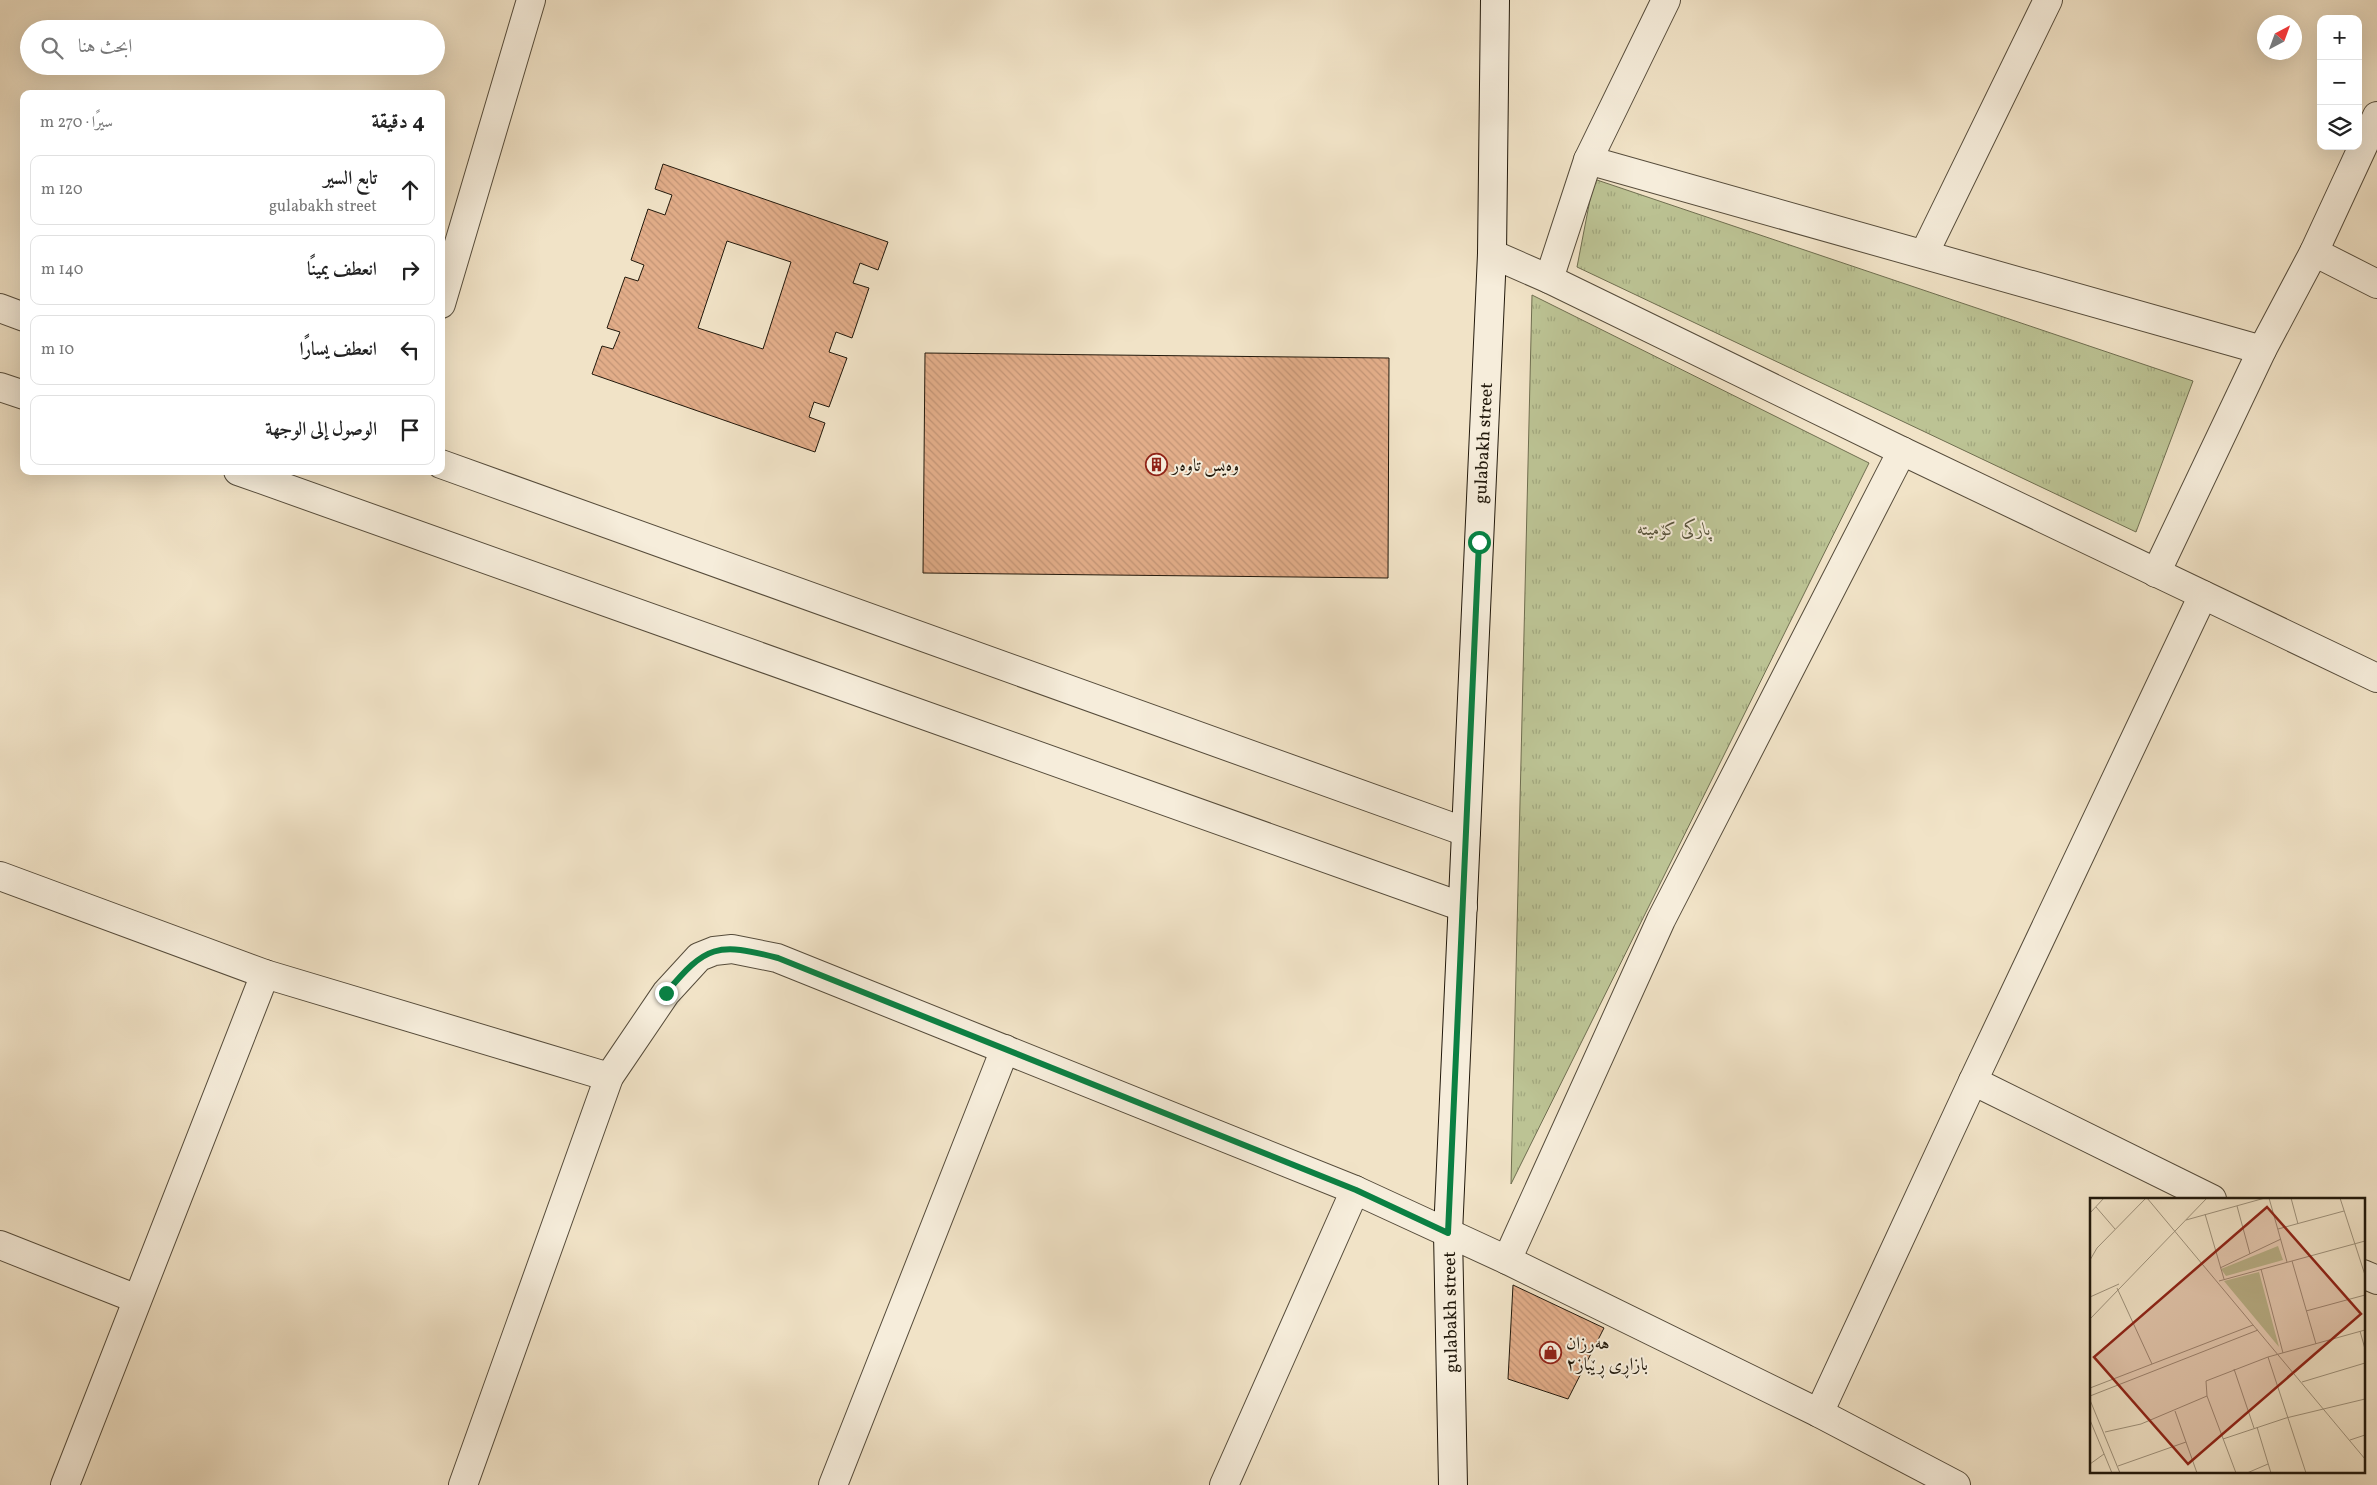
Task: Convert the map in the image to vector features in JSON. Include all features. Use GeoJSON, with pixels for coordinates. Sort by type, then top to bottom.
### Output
{"type":"FeatureCollection","features":[{"type":"Feature","properties":{"kind":"street"},"geometry":{"type":"LineString","coordinates":[[445,291],[532,0]]}},
{"type":"Feature","properties":{"kind":"street","name":"gulabakh street"},"geometry":{"type":"LineString","coordinates":[[1453,1485],[1448,1233],[1492,254],[1496,0]]}},
{"type":"Feature","properties":{"kind":"street"},"geometry":{"type":"LineString","coordinates":[[1549,279],[1588,160],[1666,0]]}},
{"type":"Feature","properties":{"kind":"street"},"geometry":{"type":"LineString","coordinates":[[1924,254],[2048,0]]}},
{"type":"Feature","properties":{"kind":"street"},"geometry":{"type":"LineString","coordinates":[[2156,573],[2262,350],[2314,252],[2377,116]]}},
{"type":"Feature","properties":{"kind":"street"},"geometry":{"type":"LineString","coordinates":[[1588,160],[2262,350]]}},
{"type":"Feature","properties":{"kind":"street"},"geometry":{"type":"LineString","coordinates":[[2314,252],[2377,284]]}},
{"type":"Feature","properties":{"kind":"street"},"geometry":{"type":"LineString","coordinates":[[1492,254],[1549,279],[1902,451],[2377,678]]}},
{"type":"Feature","properties":{"kind":"street"},"geometry":{"type":"LineString","coordinates":[[0,308],[20,316]]}},
{"type":"Feature","properties":{"kind":"street"},"geometry":{"type":"LineString","coordinates":[[0,387],[20,394]]}},
{"type":"Feature","properties":{"kind":"street"},"geometry":{"type":"LineString","coordinates":[[1507,1260],[1661,920],[1902,451]]}},
{"type":"Feature","properties":{"kind":"street"},"geometry":{"type":"LineString","coordinates":[[445,465],[1466,832]]}},
{"type":"Feature","properties":{"kind":"street"},"geometry":{"type":"LineString","coordinates":[[249,475],[1462,906]]}},
{"type":"Feature","properties":{"kind":"street"},"geometry":{"type":"LineString","coordinates":[[1819,1412],[2203,595]]}},
{"type":"Feature","properties":{"kind":"street"},"geometry":{"type":"LineString","coordinates":[[0,876],[266,974],[609,1077]]}},
{"type":"Feature","properties":{"kind":"street"},"geometry":{"type":"LineString","coordinates":[[463,1485],[609,1077],[666,993],[683,973],[699,957],[714,950],[732,949],[778,958],[1356,1190],[1507,1260],[1819,1412],[1956,1485]]}},
{"type":"Feature","properties":{"kind":"street"},"geometry":{"type":"LineString","coordinates":[[65,1485],[266,974]]}},
{"type":"Feature","properties":{"kind":"street"},"geometry":{"type":"LineString","coordinates":[[833,1485],[1005,1049]]}},
{"type":"Feature","properties":{"kind":"street"},"geometry":{"type":"LineString","coordinates":[[1973,1081],[2210,1198]]}},
{"type":"Feature","properties":{"kind":"street"},"geometry":{"type":"LineString","coordinates":[[1224,1485],[1356,1190]]}},
{"type":"Feature","properties":{"kind":"street"},"geometry":{"type":"LineString","coordinates":[[0,1245],[137,1299]]}},
{"type":"Feature","properties":{"kind":"street"},"geometry":{"type":"LineString","coordinates":[[2364,1274],[2377,1280]]}},
{"type":"Feature","properties":{"kind":"green space"},"geometry":{"type":"Polygon","coordinates":[[[1594,179],[2193,381],[2136,532],[1577,267],[1594,179]]]}},
{"type":"Feature","properties":{"kind":"green space","name":"پارکی کۆمیتە"},"geometry":{"type":"Polygon","coordinates":[[[1532,295],[1869,463],[1511,1184],[1532,295]]]}},
{"type":"Feature","properties":{"kind":"building"},"geometry":{"type":"Polygon","coordinates":[[[663,164],[888,242],[878,270],[860,263],[853,283],[869,288],[852,338],[836,332],[829,352],[847,358],[829,407],[814,402],[809,417],[825,423],[815,452],[592,374],[602,346],[613,349],[620,332],[607,328],[625,277],[638,281],[644,265],[631,260],[648,209],[665,215],[672,195],[655,189],[663,164]],[[727,241],[698,328],[763,349],[791,262],[727,241]]]}},
{"type":"Feature","properties":{"kind":"building","name":"وەیس تاوەر"},"geometry":{"type":"Polygon","coordinates":[[[925,353],[1389,358],[1388,578],[923,573],[925,353]]]}},
{"type":"Feature","properties":{"kind":"building","name":"هەرزان بازاڕی ڕێباز٢"},"geometry":{"type":"Polygon","coordinates":[[[1513,1285],[1604,1328],[1568,1399],[1508,1379],[1513,1285]]]}},
{"type":"Feature","properties":{"kind":"place","name":"وەیس تاوەر"},"geometry":{"type":"Point","coordinates":[1156,465]}},
{"type":"Feature","properties":{"kind":"place","name":"هەرزان بازاڕی ڕێباز٢"},"geometry":{"type":"Point","coordinates":[1550,1353]}},
{"type":"Feature","properties":{"kind":"route"},"geometry":{"type":"LineString","coordinates":[[666,993],[699,957],[714,950],[732,949],[778,958],[1356,1190],[1448,1233],[1479,542]]}}]}
